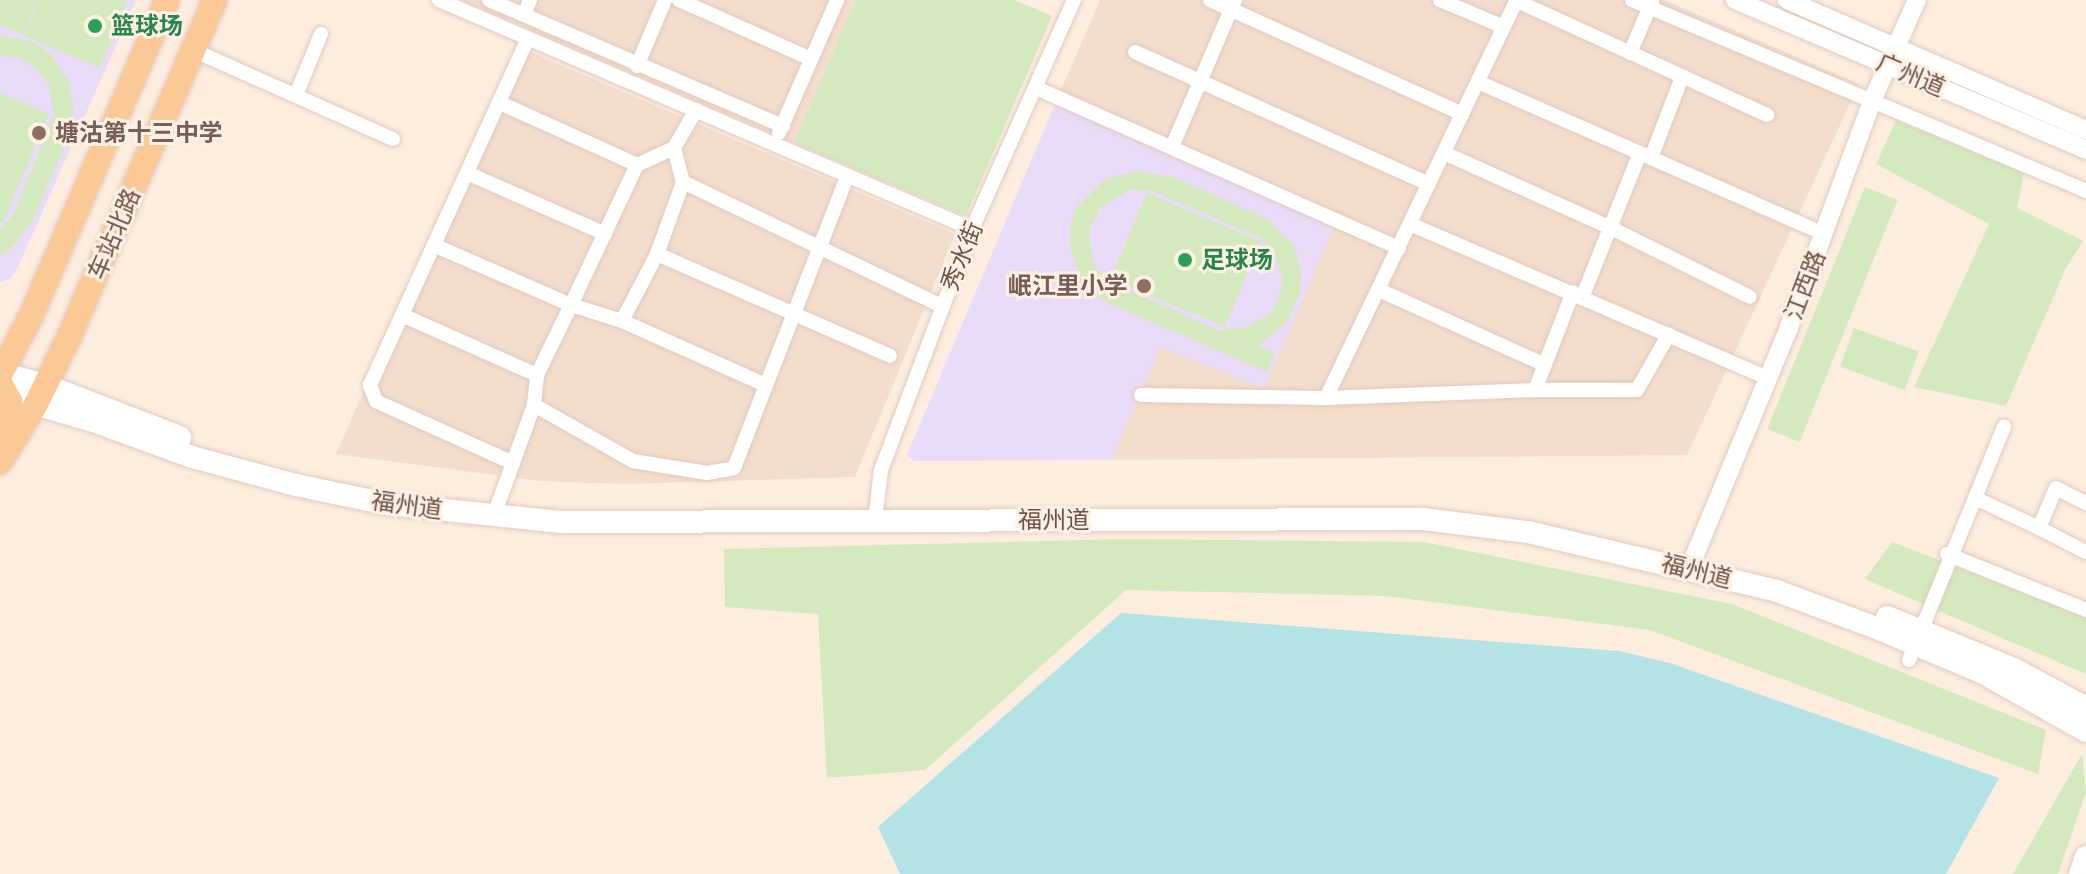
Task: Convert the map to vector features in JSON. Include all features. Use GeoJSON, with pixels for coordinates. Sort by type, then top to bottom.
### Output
{"type":"FeatureCollection","features":[{"type":"Feature","properties":{"kind":"main road","name":"车站北路"},"geometry":{"type":"LineString","coordinates":[[2,383],[167,0]]}},
{"type":"Feature","properties":{"kind":"main road","name":"车站北路"},"geometry":{"type":"LineString","coordinates":[[0,462],[69,337],[215,0]]}},
{"type":"Feature","properties":{"kind":"main road","name":"福州道"},"geometry":{"type":"LineString","coordinates":[[2,383],[204,447],[313,477],[415,496],[564,510],[875,513]]}},
{"type":"Feature","properties":{"kind":"main road"},"geometry":{"type":"LineString","coordinates":[[0,462],[10,431],[2,383]]}},
{"type":"Feature","properties":{"kind":"main road","name":"福州道"},"geometry":{"type":"LineString","coordinates":[[40,394],[192,457],[296,485],[387,504],[562,522],[875,513],[1413,507],[1568,528],[1691,563],[1785,580],[1914,644],[1983,673],[2086,731]]}},
{"type":"Feature","properties":{"kind":"main road","name":"福州道"},"geometry":{"type":"LineString","coordinates":[[1914,644],[2014,669],[2086,708]]}},
{"type":"Feature","properties":{"kind":"main road"},"geometry":{"type":"LineString","coordinates":[[2080,874],[2086,857]]}},
{"type":"Feature","properties":{"kind":"street"},"geometry":{"type":"LineString","coordinates":[[439,0],[972,229]]}},
{"type":"Feature","properties":{"kind":"street"},"geometry":{"type":"LineString","coordinates":[[489,0],[783,126]]}},
{"type":"Feature","properties":{"kind":"street"},"geometry":{"type":"LineString","coordinates":[[524,15],[530,0]]}},
{"type":"Feature","properties":{"kind":"street"},"geometry":{"type":"LineString","coordinates":[[637,66],[665,0]]}},
{"type":"Feature","properties":{"kind":"street"},"geometry":{"type":"LineString","coordinates":[[679,0],[811,59]]}},
{"type":"Feature","properties":{"kind":"street"},"geometry":{"type":"LineString","coordinates":[[774,144],[837,0]]}},
{"type":"Feature","properties":{"kind":"street"},"geometry":{"type":"LineString","coordinates":[[1210,0],[1233,5],[1463,114]]}},
{"type":"Feature","properties":{"kind":"street"},"geometry":{"type":"LineString","coordinates":[[1440,0],[1504,27]]}},
{"type":"Feature","properties":{"kind":"street"},"geometry":{"type":"LineString","coordinates":[[1326,398],[1517,0],[1767,115]]}},
{"type":"Feature","properties":{"kind":"street"},"geometry":{"type":"LineString","coordinates":[[1632,0],[1651,4],[2086,191]]}},
{"type":"Feature","properties":{"kind":"street","name":"广州道"},"geometry":{"type":"LineString","coordinates":[[1735,0],[2086,150]]}},
{"type":"Feature","properties":{"kind":"street","name":"广州道"},"geometry":{"type":"LineString","coordinates":[[1787,0],[2086,130]]}},
{"type":"Feature","properties":{"kind":"street","name":"江西路"},"geometry":{"type":"LineString","coordinates":[[1691,563],[1768,378],[1872,101],[1917,0]]}},
{"type":"Feature","properties":{"kind":"street","name":"秀水街"},"geometry":{"type":"LineString","coordinates":[[875,513],[881,470],[942,306],[1071,1]]}},
{"type":"Feature","properties":{"kind":"street"},"geometry":{"type":"LineString","coordinates":[[1630,53],[1651,4]]}},
{"type":"Feature","properties":{"kind":"street"},"geometry":{"type":"LineString","coordinates":[[1172,147],[1233,5]]}},
{"type":"Feature","properties":{"kind":"street"},"geometry":{"type":"LineString","coordinates":[[296,95],[321,34]]}},
{"type":"Feature","properties":{"kind":"street"},"geometry":{"type":"LineString","coordinates":[[513,463],[376,401],[370,385],[436,246],[528,38]]}},
{"type":"Feature","properties":{"kind":"street"},"geometry":{"type":"LineString","coordinates":[[193,50],[393,139]]}},
{"type":"Feature","properties":{"kind":"street"},"geometry":{"type":"LineString","coordinates":[[1135,52],[1429,184]]}},
{"type":"Feature","properties":{"kind":"street"},"geometry":{"type":"LineString","coordinates":[[1535,390],[1682,77]]}},
{"type":"Feature","properties":{"kind":"street"},"geometry":{"type":"LineString","coordinates":[[1478,82],[1824,234]]}},
{"type":"Feature","properties":{"kind":"street"},"geometry":{"type":"LineString","coordinates":[[1036,88],[1399,248]]}},
{"type":"Feature","properties":{"kind":"street"},"geometry":{"type":"LineString","coordinates":[[500,103],[637,165]]}},
{"type":"Feature","properties":{"kind":"street"},"geometry":{"type":"LineString","coordinates":[[498,504],[534,405],[537,375],[637,165],[674,148],[696,110]]}},
{"type":"Feature","properties":{"kind":"street"},"geometry":{"type":"LineString","coordinates":[[622,321],[657,254],[683,182],[674,148]]}},
{"type":"Feature","properties":{"kind":"street"},"geometry":{"type":"LineString","coordinates":[[1444,153],[1609,227],[1750,297]]}},
{"type":"Feature","properties":{"kind":"street"},"geometry":{"type":"LineString","coordinates":[[467,173],[605,234]]}},
{"type":"Feature","properties":{"kind":"street"},"geometry":{"type":"LineString","coordinates":[[534,405],[633,461],[707,473],[734,468],[847,176]]}},
{"type":"Feature","properties":{"kind":"street"},"geometry":{"type":"LineString","coordinates":[[683,182],[942,306]]}},
{"type":"Feature","properties":{"kind":"street"},"geometry":{"type":"LineString","coordinates":[[1410,224],[1768,378]]}},
{"type":"Feature","properties":{"kind":"street"},"geometry":{"type":"LineString","coordinates":[[436,246],[571,305],[622,321],[766,385]]}},
{"type":"Feature","properties":{"kind":"street"},"geometry":{"type":"LineString","coordinates":[[657,254],[890,356]]}},
{"type":"Feature","properties":{"kind":"street"},"geometry":{"type":"LineString","coordinates":[[1379,290],[1545,365]]}},
{"type":"Feature","properties":{"kind":"street"},"geometry":{"type":"LineString","coordinates":[[402,315],[537,375]]}},
{"type":"Feature","properties":{"kind":"street"},"geometry":{"type":"LineString","coordinates":[[1141,395],[1326,398],[1535,390],[1637,390],[1669,334]]}},
{"type":"Feature","properties":{"kind":"street"},"geometry":{"type":"LineString","coordinates":[[1914,644],[2004,427]]}},
{"type":"Feature","properties":{"kind":"street"},"geometry":{"type":"LineString","coordinates":[[2039,528],[2056,488],[2086,503]]}},
{"type":"Feature","properties":{"kind":"street"},"geometry":{"type":"LineString","coordinates":[[1975,498],[2086,552]]}},
{"type":"Feature","properties":{"kind":"street"},"geometry":{"type":"LineString","coordinates":[[1949,554],[2086,610]]}},
{"type":"Feature","properties":{"kind":"shaded area","name":"塘沽第十三中学"},"geometry":{"type":"Polygon","coordinates":[[[0,0],[136,0],[19,265],[11,278],[0,282],[0,0]]]}},
{"type":"Feature","properties":{"kind":"shaded area"},"geometry":{"type":"Polygon","coordinates":[[[461,0],[856,0],[794,143],[461,0]]]}},
{"type":"Feature","properties":{"kind":"shaded area"},"geometry":{"type":"Polygon","coordinates":[[[1100,0],[1664,0],[1859,84],[1687,455],[1111,460],[1159,346],[1335,225],[1055,104],[1100,0]]]}},
{"type":"Feature","properties":{"kind":"shaded area"},"geometry":{"type":"Polygon","coordinates":[[[516,46],[955,234],[855,477],[626,484],[540,481],[336,454],[516,46]]]}},
{"type":"Feature","properties":{"kind":"shaded area","name":"岷江里小学"},"geometry":{"type":"Polygon","coordinates":[[[1055,104],[1335,225],[1264,389],[1160,347],[1111,460],[913,461],[907,455],[1055,104]]]}},
{"type":"Feature","properties":{"kind":"green space"},"geometry":{"type":"Polygon","coordinates":[[[0,0],[38,0],[23,35],[0,25],[0,0]]]}},
{"type":"Feature","properties":{"kind":"green space"},"geometry":{"type":"Polygon","coordinates":[[[39,0],[128,0],[100,68],[24,36],[39,0]]]}},
{"type":"Feature","properties":{"kind":"green space"},"geometry":{"type":"Polygon","coordinates":[[[856,0],[1014,0],[1052,16],[966,216],[794,143],[856,0]]]}},
{"type":"Feature","properties":{"kind":"green space"},"geometry":{"type":"Polygon","coordinates":[[[0,37],[31,41],[51,54],[69,81],[74,113],[70,134],[33,220],[12,248],[0,256],[0,230],[14,213],[54,115],[48,84],[35,67],[18,58],[0,55],[0,37]]]}},
{"type":"Feature","properties":{"kind":"green space"},"geometry":{"type":"Polygon","coordinates":[[[0,93],[49,114],[3,223],[0,222],[0,93]]]}},
{"type":"Feature","properties":{"kind":"green space"},"geometry":{"type":"Polygon","coordinates":[[[1896,120],[2024,173],[2017,208],[2083,241],[2066,268],[2006,406],[1914,387],[1989,224],[1876,164],[1896,120]]]}},
{"type":"Feature","properties":{"kind":"green space"},"geometry":{"type":"Polygon","coordinates":[[[1137,171],[1173,177],[1266,218],[1294,246],[1301,270],[1300,292],[1289,320],[1258,346],[1275,354],[1267,372],[1101,300],[1082,282],[1069,243],[1072,218],[1078,206],[1104,180],[1137,171]],[[1130,190],[1101,207],[1089,231],[1093,262],[1106,279],[1217,330],[1248,327],[1272,312],[1282,288],[1280,267],[1272,249],[1261,238],[1153,191],[1130,190]]]}},
{"type":"Feature","properties":{"kind":"green space"},"geometry":{"type":"Polygon","coordinates":[[[1865,187],[1897,200],[1800,442],[1767,429],[1865,187]]]}},
{"type":"Feature","properties":{"kind":"green space","name":"足球场"},"geometry":{"type":"Polygon","coordinates":[[[1147,193],[1261,241],[1225,327],[1111,279],[1147,193]]]}},
{"type":"Feature","properties":{"kind":"green space"},"geometry":{"type":"Polygon","coordinates":[[[1854,328],[1919,352],[1905,390],[1840,367],[1854,328]]]}},
{"type":"Feature","properties":{"kind":"green space"},"geometry":{"type":"Polygon","coordinates":[[[1123,539],[1424,542],[1732,604],[2046,730],[2038,774],[1650,630],[1386,596],[1126,590],[925,770],[827,778],[818,614],[725,607],[724,549],[1123,539]]]}},
{"type":"Feature","properties":{"kind":"green space"},"geometry":{"type":"Polygon","coordinates":[[[1892,542],[2086,617],[2086,674],[1865,579],[1892,542]]]}},
{"type":"Feature","properties":{"kind":"green space"},"geometry":{"type":"Polygon","coordinates":[[[2082,754],[2086,792],[2058,874],[2013,874],[2082,754]]]}},
{"type":"Feature","properties":{"kind":"water"},"geometry":{"type":"Polygon","coordinates":[[[1121,613],[1619,651],[1670,663],[1999,778],[1946,874],[900,874],[878,827],[1121,613]]]}},
{"type":"Feature","properties":{"kind":"place","name":"篮球场"},"geometry":{"type":"Point","coordinates":[95,26]}},
{"type":"Feature","properties":{"kind":"place","name":"塘沽第十三中学"},"geometry":{"type":"Point","coordinates":[39,133]}},
{"type":"Feature","properties":{"kind":"place","name":"足球场"},"geometry":{"type":"Point","coordinates":[1185,260]}},
{"type":"Feature","properties":{"kind":"place","name":"岷江里小学"},"geometry":{"type":"Point","coordinates":[1144,286]}}]}
